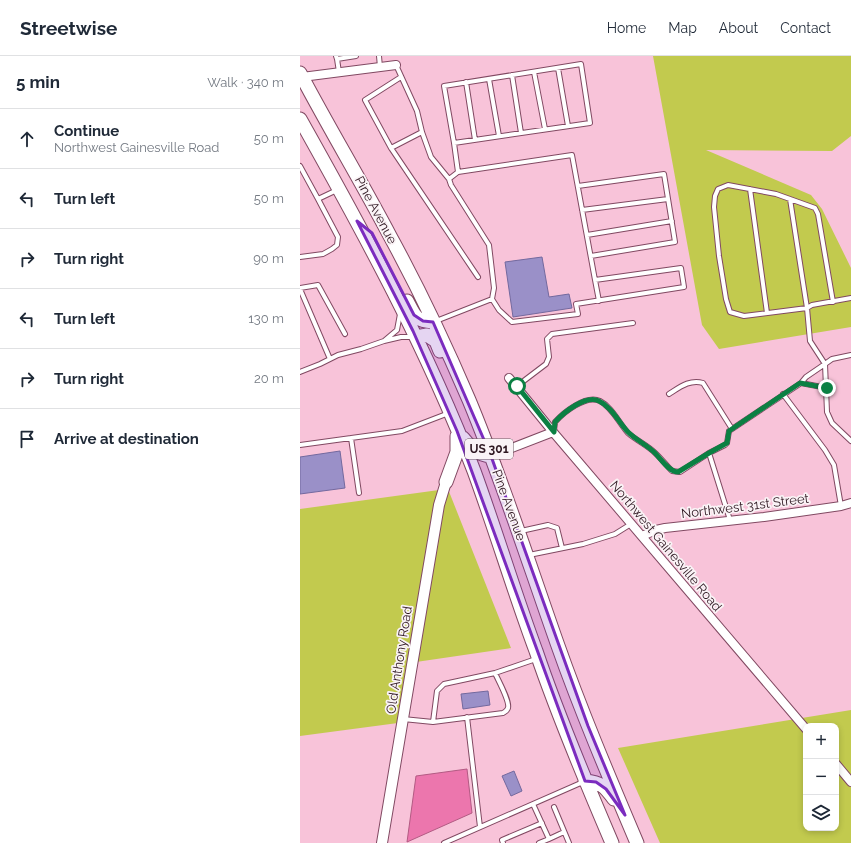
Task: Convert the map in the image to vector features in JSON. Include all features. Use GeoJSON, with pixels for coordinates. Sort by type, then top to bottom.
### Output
{"type":"FeatureCollection","features":[{"type":"Feature","properties":{"kind":"highway","name":"Pine Avenue"},"geometry":{"type":"LineString","coordinates":[[301,75],[391,237],[434,322],[468,399],[519,531],[557,642],[588,726],[637,843]]}},
{"type":"Feature","properties":{"kind":"highway","name":"Pine Avenue"},"geometry":{"type":"LineString","coordinates":[[300,119],[400,304],[457,431],[474,472],[559,716],[612,843]]}},
{"type":"Feature","properties":{"kind":"highway"},"geometry":{"type":"LineString","coordinates":[[356,221],[372,233],[414,315],[423,321],[434,322]]}},
{"type":"Feature","properties":{"kind":"highway"},"geometry":{"type":"LineString","coordinates":[[416,338],[427,335],[436,341],[456,391],[462,397],[468,399]]}},
{"type":"Feature","properties":{"kind":"highway"},"geometry":{"type":"LineString","coordinates":[[457,431],[471,448],[482,455],[491,456]]}},
{"type":"Feature","properties":{"kind":"highway"},"geometry":{"type":"LineString","coordinates":[[446,482],[457,452],[457,431]]}},
{"type":"Feature","properties":{"kind":"highway"},"geometry":{"type":"LineString","coordinates":[[446,482],[457,471],[464,470],[474,472]]}},
{"type":"Feature","properties":{"kind":"highway"},"geometry":{"type":"LineString","coordinates":[[585,781],[596,782],[606,789],[625,815]]}},
{"type":"Feature","properties":{"kind":"street"},"geometry":{"type":"LineString","coordinates":[[301,75],[396,65]]}},
{"type":"Feature","properties":{"kind":"street","name":"Northwest Gainesville Road"},"geometry":{"type":"LineString","coordinates":[[509,378],[803,725]]}},
{"type":"Feature","properties":{"kind":"street"},"geometry":{"type":"LineString","coordinates":[[491,456],[554,432]]}},
{"type":"Feature","properties":{"kind":"street","name":"Old Anthony Road"},"geometry":{"type":"LineString","coordinates":[[382,843],[438,504],[446,482]]}},
{"type":"Feature","properties":{"kind":"street","name":"Northwest 31st Street"},"geometry":{"type":"LineString","coordinates":[[642,536],[665,528],[764,517],[841,506],[851,503]]}},
{"type":"Feature","properties":{"kind":"street"},"geometry":{"type":"LineString","coordinates":[[839,768],[851,782]]}},
{"type":"Feature","properties":{"kind":"lane"},"geometry":{"type":"LineString","coordinates":[[339,72],[336,58],[356,56]]}},
{"type":"Feature","properties":{"kind":"lane"},"geometry":{"type":"LineString","coordinates":[[379,56],[380,67]]}},
{"type":"Feature","properties":{"kind":"lane"},"geometry":{"type":"LineString","coordinates":[[454,143],[590,123],[581,64],[444,86],[458,172]]}},
{"type":"Feature","properties":{"kind":"lane"},"geometry":{"type":"LineString","coordinates":[[396,65],[417,111],[422,132],[431,157],[449,179],[450,185],[489,245],[494,288],[492,300],[499,310],[512,322],[578,314],[576,304],[684,287],[681,268],[595,280]]}},
{"type":"Feature","properties":{"kind":"lane"},"geometry":{"type":"LineString","coordinates":[[558,68],[568,126]]}},
{"type":"Feature","properties":{"kind":"lane"},"geometry":{"type":"LineString","coordinates":[[534,72],[545,129]]}},
{"type":"Feature","properties":{"kind":"lane"},"geometry":{"type":"LineString","coordinates":[[512,75],[522,133]]}},
{"type":"Feature","properties":{"kind":"lane"},"geometry":{"type":"LineString","coordinates":[[401,77],[365,100],[391,148],[478,277]]}},
{"type":"Feature","properties":{"kind":"lane"},"geometry":{"type":"LineString","coordinates":[[489,79],[499,136]]}},
{"type":"Feature","properties":{"kind":"lane"},"geometry":{"type":"LineString","coordinates":[[466,82],[475,140]]}},
{"type":"Feature","properties":{"kind":"lane"},"geometry":{"type":"LineString","coordinates":[[391,148],[422,132]]}},
{"type":"Feature","properties":{"kind":"lane"},"geometry":{"type":"LineString","coordinates":[[449,179],[458,172],[572,155],[599,301]]}},
{"type":"Feature","properties":{"kind":"lane"},"geometry":{"type":"LineString","coordinates":[[300,166],[338,237],[337,245],[323,254],[300,257]]}},
{"type":"Feature","properties":{"kind":"lane"},"geometry":{"type":"LineString","coordinates":[[578,186],[664,174],[675,242],[591,256]]}},
{"type":"Feature","properties":{"kind":"lane"},"geometry":{"type":"LineString","coordinates":[[833,302],[818,214],[815,208],[776,194],[728,185],[718,189],[715,196],[714,207],[719,256],[726,299],[730,312],[744,316],[807,308],[812,305],[833,302],[851,298]]}},
{"type":"Feature","properties":{"kind":"lane"},"geometry":{"type":"LineString","coordinates":[[318,199],[339,189]]}},
{"type":"Feature","properties":{"kind":"lane"},"geometry":{"type":"LineString","coordinates":[[750,189],[767,313]]}},
{"type":"Feature","properties":{"kind":"lane"},"geometry":{"type":"LineString","coordinates":[[582,210],[668,199]]}},
{"type":"Feature","properties":{"kind":"lane"},"geometry":{"type":"LineString","coordinates":[[790,199],[807,308],[810,341],[826,364],[827,412],[832,423],[851,441]]}},
{"type":"Feature","properties":{"kind":"lane"},"geometry":{"type":"LineString","coordinates":[[587,235],[672,221]]}},
{"type":"Feature","properties":{"kind":"lane"},"geometry":{"type":"LineString","coordinates":[[330,359],[300,288],[318,285],[345,334]]}},
{"type":"Feature","properties":{"kind":"lane"},"geometry":{"type":"LineString","coordinates":[[434,322],[492,300]]}},
{"type":"Feature","properties":{"kind":"lane"},"geometry":{"type":"LineString","coordinates":[[384,341],[397,330],[400,316],[400,304]]}},
{"type":"Feature","properties":{"kind":"lane"},"geometry":{"type":"LineString","coordinates":[[517,386],[546,364],[549,357],[547,338],[552,334],[633,323]]}},
{"type":"Feature","properties":{"kind":"lane"},"geometry":{"type":"LineString","coordinates":[[300,372],[338,354],[401,337],[416,338]]}},
{"type":"Feature","properties":{"kind":"lane"},"geometry":{"type":"LineString","coordinates":[[554,432],[555,422],[571,409],[585,401],[594,399],[598,400],[603,403],[628,432],[652,450],[672,471],[680,472],[727,443],[728,433],[732,428],[800,383],[832,359],[851,355]]}},
{"type":"Feature","properties":{"kind":"lane"},"geometry":{"type":"LineString","coordinates":[[669,394],[683,385],[696,380],[703,383],[732,428]]}},
{"type":"Feature","properties":{"kind":"lane"},"geometry":{"type":"LineString","coordinates":[[800,383],[827,388]]}},
{"type":"Feature","properties":{"kind":"lane"},"geometry":{"type":"LineString","coordinates":[[783,394],[825,450],[834,466],[841,506]]}},
{"type":"Feature","properties":{"kind":"lane"},"geometry":{"type":"LineString","coordinates":[[300,445],[402,430],[449,413]]}},
{"type":"Feature","properties":{"kind":"lane"},"geometry":{"type":"LineString","coordinates":[[351,438],[359,493]]}},
{"type":"Feature","properties":{"kind":"lane"},"geometry":{"type":"LineString","coordinates":[[709,453],[730,520]]}},
{"type":"Feature","properties":{"kind":"lane"},"geometry":{"type":"LineString","coordinates":[[527,555],[583,544],[615,534],[632,524]]}},
{"type":"Feature","properties":{"kind":"lane"},"geometry":{"type":"LineString","coordinates":[[519,531],[548,525],[557,528],[562,548]]}},
{"type":"Feature","properties":{"kind":"lane"},"geometry":{"type":"LineString","coordinates":[[432,722],[437,691],[440,687],[449,682],[495,673],[538,658]]}},
{"type":"Feature","properties":{"kind":"lane"},"geometry":{"type":"LineString","coordinates":[[403,719],[432,722],[503,713],[508,708],[507,701],[495,673]]}},
{"type":"Feature","properties":{"kind":"lane"},"geometry":{"type":"LineString","coordinates":[[467,718],[480,827]]}},
{"type":"Feature","properties":{"kind":"lane"},"geometry":{"type":"LineString","coordinates":[[444,843],[585,781]]}},
{"type":"Feature","properties":{"kind":"lane"},"geometry":{"type":"LineString","coordinates":[[533,804],[549,839]]}},
{"type":"Feature","properties":{"kind":"lane"},"geometry":{"type":"LineString","coordinates":[[554,807],[569,843]]}},
{"type":"Feature","properties":{"kind":"lane"},"geometry":{"type":"LineString","coordinates":[[503,843],[502,840],[542,823]]}},
{"type":"Feature","properties":{"kind":"lane"},"geometry":{"type":"LineString","coordinates":[[539,843],[564,832]]}},
{"type":"Feature","properties":{"kind":"highlighted area"},"geometry":{"type":"Polygon","coordinates":[[[357,221],[372,233],[414,315],[423,321],[433,322],[491,456],[588,726],[625,815],[606,789],[596,782],[585,781],[457,431],[413,331],[357,221]]]}},
{"type":"Feature","properties":{"kind":"green space"},"geometry":{"type":"Polygon","coordinates":[[[653,56],[851,56],[851,136],[832,151],[706,150],[811,195],[822,209],[851,268],[851,327],[719,349],[702,325],[653,56]]]}},
{"type":"Feature","properties":{"kind":"green space"},"geometry":{"type":"Polygon","coordinates":[[[448,489],[511,648],[416,662],[442,506],[448,489]]]}},
{"type":"Feature","properties":{"kind":"green space"},"geometry":{"type":"Polygon","coordinates":[[[439,490],[398,723],[300,736],[300,509],[439,490]]]}},
{"type":"Feature","properties":{"kind":"green space"},"geometry":{"type":"Polygon","coordinates":[[[851,710],[851,843],[660,843],[618,748],[851,710]]]}},
{"type":"Feature","properties":{"kind":"shaded area"},"geometry":{"type":"Polygon","coordinates":[[[467,769],[472,813],[407,842],[416,776],[467,769]]]}},
{"type":"Feature","properties":{"kind":"building"},"geometry":{"type":"Polygon","coordinates":[[[542,257],[549,297],[569,294],[572,308],[513,317],[505,262],[542,257]]]}},
{"type":"Feature","properties":{"kind":"building"},"geometry":{"type":"Polygon","coordinates":[[[340,451],[345,488],[300,494],[300,457],[340,451]]]}},
{"type":"Feature","properties":{"kind":"building"},"geometry":{"type":"Polygon","coordinates":[[[488,691],[490,705],[463,709],[461,694],[488,691]]]}},
{"type":"Feature","properties":{"kind":"building"},"geometry":{"type":"Polygon","coordinates":[[[514,771],[522,791],[511,796],[502,776],[514,771]]]}},
{"type":"Feature","properties":{"kind":"route"},"geometry":{"type":"LineString","coordinates":[[517,386],[554,432],[556,420],[571,409],[590,399],[598,400],[609,409],[628,432],[639,442],[652,450],[674,472],[680,472],[727,443],[729,431],[800,383],[827,388]]}}]}
